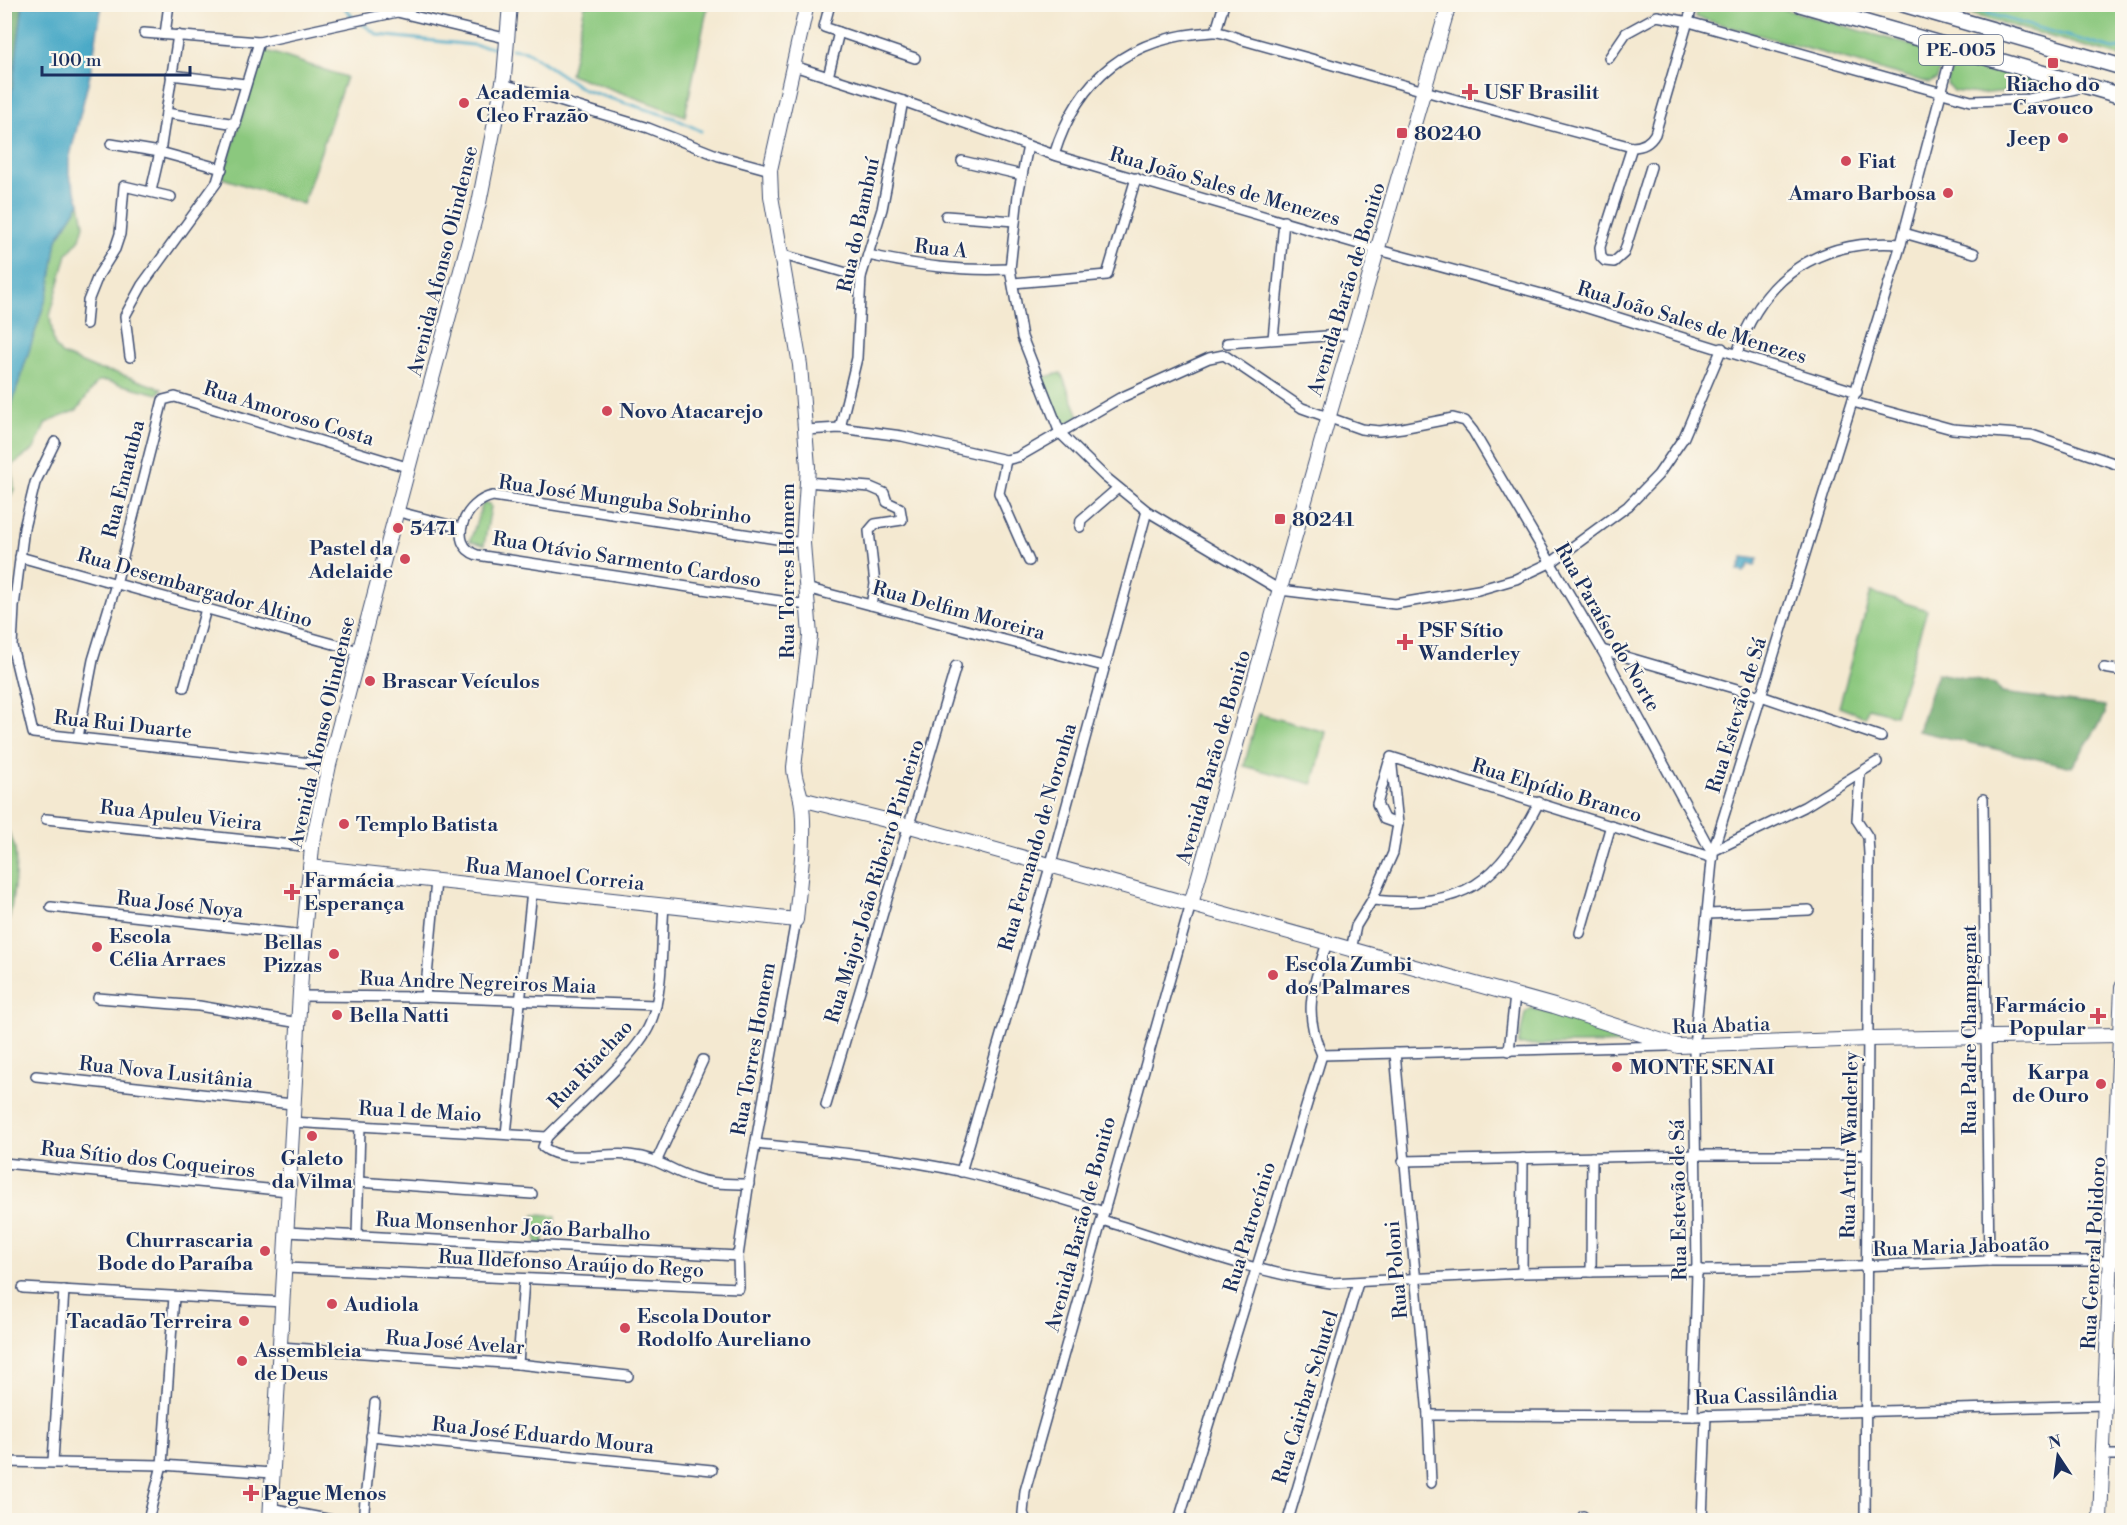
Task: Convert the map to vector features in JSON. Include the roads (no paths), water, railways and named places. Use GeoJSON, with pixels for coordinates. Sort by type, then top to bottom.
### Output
{"type":"FeatureCollection","features":[{"type":"Feature","properties":{"kind":"main road","name":"PE-005"},"geometry":{"type":"LineString","coordinates":[[1800,4],[2122,96]]}},
{"type":"Feature","properties":{"kind":"main road","name":"PE-005"},"geometry":{"type":"LineString","coordinates":[[1903,4],[2122,67]]}},
{"type":"Feature","properties":{"kind":"street"},"geometry":{"type":"LineString","coordinates":[[165,34],[169,4]]}},
{"type":"Feature","properties":{"kind":"street"},"geometry":{"type":"LineString","coordinates":[[375,4],[509,46]]}},
{"type":"Feature","properties":{"kind":"street","name":"Avenida Afonso Olindense"},"geometry":{"type":"LineString","coordinates":[[270,1514],[286,1268],[292,1104],[312,847],[329,765],[399,512],[479,203],[509,46],[510,4]]}},
{"type":"Feature","properties":{"kind":"street","name":"Rua Torres Homem"},"geometry":{"type":"LineString","coordinates":[[749,1179],[796,920],[802,859],[801,799],[794,777],[810,636],[803,543],[806,482],[805,430],[800,365],[783,255],[771,196],[770,170],[807,4]]}},
{"type":"Feature","properties":{"kind":"street"},"geometry":{"type":"LineString","coordinates":[[830,4],[824,27],[915,58]]}},
{"type":"Feature","properties":{"kind":"street"},"geometry":{"type":"LineString","coordinates":[[1216,31],[1224,4]]}},
{"type":"Feature","properties":{"kind":"street","name":"Avenida Barão de Bonito"},"geometry":{"type":"LineString","coordinates":[[1026,1521],[1023,1513],[1025,1491],[1328,419],[1449,4]]}},
{"type":"Feature","properties":{"kind":"street"},"geometry":{"type":"LineString","coordinates":[[1054,155],[1069,114],[1078,98],[1099,75],[1124,56],[1153,43],[1216,31],[1423,92],[1632,147],[1646,145],[1655,134],[1693,4]]}},
{"type":"Feature","properties":{"kind":"street"},"geometry":{"type":"LineString","coordinates":[[144,33],[259,42],[397,12]]}},
{"type":"Feature","properties":{"kind":"street"},"geometry":{"type":"LineString","coordinates":[[1609,58],[1626,33],[1657,16],[1689,22],[1971,101],[1998,102],[2029,99],[2088,86]]}},
{"type":"Feature","properties":{"kind":"street"},"geometry":{"type":"LineString","coordinates":[[828,77],[839,32]]}},
{"type":"Feature","properties":{"kind":"street"},"geometry":{"type":"LineString","coordinates":[[151,190],[160,152],[178,35]]}},
{"type":"Feature","properties":{"kind":"street"},"geometry":{"type":"LineString","coordinates":[[130,357],[125,316],[148,277],[213,188],[222,169],[259,42]]}},
{"type":"Feature","properties":{"kind":"street","name":"Rua Estevão de Sá"},"geometry":{"type":"LineString","coordinates":[[1693,1416],[1697,1270],[1694,1046],[1713,855],[1857,392],[1901,244],[1953,48]]}},
{"type":"Feature","properties":{"kind":"street","name":"Rua João Sales de Menezes"},"geometry":{"type":"LineString","coordinates":[[794,66],[903,101],[1054,155],[1379,250],[1549,296],[1722,348],[1857,392]]}},
{"type":"Feature","properties":{"kind":"street"},"geometry":{"type":"LineString","coordinates":[[171,75],[245,84]]}},
{"type":"Feature","properties":{"kind":"street"},"geometry":{"type":"LineString","coordinates":[[503,84],[648,128],[719,156],[770,170]]}},
{"type":"Feature","properties":{"kind":"street","name":"Rua do Bambuí"},"geometry":{"type":"LineString","coordinates":[[840,428],[857,358],[861,277],[882,209],[903,101]]}},
{"type":"Feature","properties":{"kind":"street"},"geometry":{"type":"LineString","coordinates":[[166,113],[236,124]]}},
{"type":"Feature","properties":{"kind":"street"},"geometry":{"type":"LineString","coordinates":[[111,144],[160,152],[222,169]]}},
{"type":"Feature","properties":{"kind":"street"},"geometry":{"type":"LineString","coordinates":[[1028,146],[1015,221],[1010,269],[1022,337],[1060,432],[1118,488],[1147,511],[1232,564],[1280,590],[1395,604],[1478,590],[1516,579],[1552,562],[1628,506],[1658,475],[1684,437],[1722,348]]}},
{"type":"Feature","properties":{"kind":"street"},"geometry":{"type":"LineString","coordinates":[[1632,147],[1600,247],[1601,257],[1605,261],[1614,262],[1624,253],[1651,167]]}},
{"type":"Feature","properties":{"kind":"street"},"geometry":{"type":"LineString","coordinates":[[962,161],[1022,175]]}},
{"type":"Feature","properties":{"kind":"street"},"geometry":{"type":"LineString","coordinates":[[1013,283],[1107,275],[1136,178]]}},
{"type":"Feature","properties":{"kind":"street"},"geometry":{"type":"LineString","coordinates":[[87,324],[88,302],[98,276],[115,249],[120,234],[124,186],[151,190],[171,197]]}},
{"type":"Feature","properties":{"kind":"street"},"geometry":{"type":"LineString","coordinates":[[946,216],[1015,221]]}},
{"type":"Feature","properties":{"kind":"street"},"geometry":{"type":"LineString","coordinates":[[1273,339],[1284,222]]}},
{"type":"Feature","properties":{"kind":"street"},"geometry":{"type":"LineString","coordinates":[[1904,233],[1974,253]]}},
{"type":"Feature","properties":{"kind":"street"},"geometry":{"type":"LineString","coordinates":[[1737,353],[1744,330],[1763,300],[1788,274],[1808,261],[1853,245],[1901,244]]}},
{"type":"Feature","properties":{"kind":"street"},"geometry":{"type":"LineString","coordinates":[[783,255],[861,277]]}},
{"type":"Feature","properties":{"kind":"street","name":"Rua A"},"geometry":{"type":"LineString","coordinates":[[868,255],[929,268],[1010,269]]}},
{"type":"Feature","properties":{"kind":"street"},"geometry":{"type":"LineString","coordinates":[[1227,343],[1354,334]]}},
{"type":"Feature","properties":{"kind":"street"},"geometry":{"type":"LineString","coordinates":[[805,430],[840,428],[902,436],[1006,460],[1018,457],[1120,398],[1165,376],[1209,358],[1229,356],[1302,408],[1328,419]]}},
{"type":"Feature","properties":{"kind":"street","name":"Rua Amoroso Costa"},"geometry":{"type":"LineString","coordinates":[[160,404],[166,398],[175,397],[410,468]]}},
{"type":"Feature","properties":{"kind":"street"},"geometry":{"type":"LineString","coordinates":[[1853,402],[1952,429],[2032,435],[2122,466]]}},
{"type":"Feature","properties":{"kind":"street","name":"Rua Ematuba"},"geometry":{"type":"LineString","coordinates":[[78,737],[93,660],[116,584],[160,404]]}},
{"type":"Feature","properties":{"kind":"street","name":"Rua Paraíso do Norte"},"geometry":{"type":"LineString","coordinates":[[1328,419],[1361,429],[1379,431],[1447,418],[1465,422],[1552,562],[1713,855]]}},
{"type":"Feature","properties":{"kind":"street","name":"Rua Rui Duarte"},"geometry":{"type":"LineString","coordinates":[[55,442],[35,483],[24,528],[12,646],[33,733],[329,765]]}},
{"type":"Feature","properties":{"kind":"street"},"geometry":{"type":"LineString","coordinates":[[1006,460],[999,493],[1029,561]]}},
{"type":"Feature","properties":{"kind":"street"},"geometry":{"type":"LineString","coordinates":[[806,482],[874,488],[884,494],[887,502],[900,508],[902,520],[875,524],[869,531],[875,584],[872,605]]}},
{"type":"Feature","properties":{"kind":"street"},"geometry":{"type":"LineString","coordinates":[[1080,527],[1081,520],[1118,488]]}},
{"type":"Feature","properties":{"kind":"street","name":"Rua José Munguba Sobrinho"},"geometry":{"type":"LineString","coordinates":[[462,528],[472,506],[478,500],[493,496],[803,543]]}},
{"type":"Feature","properties":{"kind":"street","name":"Rua Fernando de Noronha"},"geometry":{"type":"LineString","coordinates":[[961,1172],[1050,867],[1147,511]]}},
{"type":"Feature","properties":{"kind":"street"},"geometry":{"type":"LineString","coordinates":[[399,512],[462,528]]}},
{"type":"Feature","properties":{"kind":"street","name":"Rua Otávio Sarmento Cardoso"},"geometry":{"type":"LineString","coordinates":[[462,528],[464,546],[469,552],[477,555],[807,605]]}},
{"type":"Feature","properties":{"kind":"street","name":"Rua Desembargador Altino"},"geometry":{"type":"LineString","coordinates":[[20,557],[359,651]]}},
{"type":"Feature","properties":{"kind":"street","name":"Rua Delfim Moreira"},"geometry":{"type":"LineString","coordinates":[[806,588],[1103,666]]}},
{"type":"Feature","properties":{"kind":"street"},"geometry":{"type":"LineString","coordinates":[[184,687],[206,609]]}},
{"type":"Feature","properties":{"kind":"street"},"geometry":{"type":"LineString","coordinates":[[1602,650],[1761,696],[1881,737]]}},
{"type":"Feature","properties":{"kind":"street","name":"Rua Major João Ribeiro Pinheiro"},"geometry":{"type":"LineString","coordinates":[[826,1106],[956,666]]}},
{"type":"Feature","properties":{"kind":"street"},"geometry":{"type":"LineString","coordinates":[[2104,668],[2122,670]]}},
{"type":"Feature","properties":{"kind":"street"},"geometry":{"type":"LineString","coordinates":[[1390,760],[1377,804],[1384,819],[1398,824]]}},
{"type":"Feature","properties":{"kind":"street"},"geometry":{"type":"LineString","coordinates":[[1351,950],[1356,926],[1372,900],[1393,854],[1398,824],[1390,760]]}},
{"type":"Feature","properties":{"kind":"street","name":"Rua Elpídio Branco"},"geometry":{"type":"LineString","coordinates":[[1390,760],[1713,855]]}},
{"type":"Feature","properties":{"kind":"street"},"geometry":{"type":"LineString","coordinates":[[1713,855],[1795,812],[1877,762]]}},
{"type":"Feature","properties":{"kind":"street","name":"Rua Artur Wanderley"},"geometry":{"type":"LineString","coordinates":[[1860,774],[1858,823],[1867,833],[1869,854],[1869,1039],[1865,1155],[1865,1521]]}},
{"type":"Feature","properties":{"kind":"street"},"geometry":{"type":"LineString","coordinates":[[801,799],[910,826],[1050,867],[1515,995],[1677,1046]]}},
{"type":"Feature","properties":{"kind":"street","name":"Rua Padre Champagnat"},"geometry":{"type":"LineString","coordinates":[[1983,799],[1989,1261]]}},
{"type":"Feature","properties":{"kind":"street"},"geometry":{"type":"LineString","coordinates":[[1372,900],[1425,902],[1450,896],[1474,886],[1497,869],[1519,842],[1539,802]]}},
{"type":"Feature","properties":{"kind":"street","name":"Rua Apuleu Vieira"},"geometry":{"type":"LineString","coordinates":[[46,819],[312,847]]}},
{"type":"Feature","properties":{"kind":"street"},"geometry":{"type":"LineString","coordinates":[[1581,933],[1611,825]]}},
{"type":"Feature","properties":{"kind":"street","name":"Rua Manoel Correia"},"geometry":{"type":"LineString","coordinates":[[310,867],[796,920]]}},
{"type":"Feature","properties":{"kind":"street"},"geometry":{"type":"LineString","coordinates":[[425,997],[436,881]]}},
{"type":"Feature","properties":{"kind":"street"},"geometry":{"type":"LineString","coordinates":[[506,1134],[532,891]]}},
{"type":"Feature","properties":{"kind":"street","name":"Rua Riachao"},"geometry":{"type":"LineString","coordinates":[[547,1137],[645,1034],[656,1005],[664,905]]}},
{"type":"Feature","properties":{"kind":"street","name":"Rua José Noya"},"geometry":{"type":"LineString","coordinates":[[51,907],[304,935]]}},
{"type":"Feature","properties":{"kind":"street"},"geometry":{"type":"LineString","coordinates":[[1708,914],[1809,910]]}},
{"type":"Feature","properties":{"kind":"street"},"geometry":{"type":"LineString","coordinates":[[1322,1055],[1310,1020],[1313,995],[1327,943]]}},
{"type":"Feature","properties":{"kind":"street","name":"Rua General Polidoro"},"geometry":{"type":"LineString","coordinates":[[2100,1521],[2105,1406],[2117,1261],[2122,987]]}},
{"type":"Feature","properties":{"kind":"street"},"geometry":{"type":"LineString","coordinates":[[1509,1052],[1515,995]]}},
{"type":"Feature","properties":{"kind":"street","name":"Rua Andre Negreiros Maia"},"geometry":{"type":"LineString","coordinates":[[299,996],[425,997],[656,1005]]}},
{"type":"Feature","properties":{"kind":"street"},"geometry":{"type":"LineString","coordinates":[[98,998],[199,1006],[299,1023]]}},
{"type":"Feature","properties":{"kind":"street","name":"Rua Abatia"},"geometry":{"type":"LineString","coordinates":[[1322,1055],[1509,1052],[1869,1039],[2122,1035]]}},
{"type":"Feature","properties":{"kind":"street","name":"Rua Poloni"},"geometry":{"type":"LineString","coordinates":[[1395,1053],[1403,1161],[1428,1415],[1431,1483]]}},
{"type":"Feature","properties":{"kind":"street","name":"Rua Patrocínio"},"geometry":{"type":"LineString","coordinates":[[1179,1521],[1255,1267],[1322,1055]]}},
{"type":"Feature","properties":{"kind":"street"},"geometry":{"type":"LineString","coordinates":[[657,1160],[703,1060]]}},
{"type":"Feature","properties":{"kind":"street","name":"Rua Nova Lusitânia"},"geometry":{"type":"LineString","coordinates":[[36,1076],[292,1104]]}},
{"type":"Feature","properties":{"kind":"street","name":"Rua 1 de Maio"},"geometry":{"type":"LineString","coordinates":[[291,1122],[547,1137]]}},
{"type":"Feature","properties":{"kind":"street"},"geometry":{"type":"LineString","coordinates":[[357,1236],[360,1126]]}},
{"type":"Feature","properties":{"kind":"street"},"geometry":{"type":"LineString","coordinates":[[547,1137],[543,1147],[554,1153],[629,1155],[657,1160],[695,1179],[712,1183],[749,1179]]}},
{"type":"Feature","properties":{"kind":"street","name":"Rua Maria Jaboatão"},"geometry":{"type":"LineString","coordinates":[[756,1144],[857,1154],[961,1172],[1025,1187],[1103,1216],[1255,1267],[1302,1280],[1358,1283],[1522,1273],[1866,1267],[1989,1261],[2117,1261]]}},
{"type":"Feature","properties":{"kind":"street"},"geometry":{"type":"LineString","coordinates":[[1403,1161],[1695,1155],[1865,1155]]}},
{"type":"Feature","properties":{"kind":"street"},"geometry":{"type":"LineString","coordinates":[[1591,1272],[1592,1157]]}},
{"type":"Feature","properties":{"kind":"street"},"geometry":{"type":"LineString","coordinates":[[1522,1273],[1523,1158]]}},
{"type":"Feature","properties":{"kind":"street","name":"Rua Sítio dos Coqueiros"},"geometry":{"type":"LineString","coordinates":[[4,1163],[288,1191]]}},
{"type":"Feature","properties":{"kind":"street","name":"Rua Ildefonso Araújo do Rego"},"geometry":{"type":"LineString","coordinates":[[286,1268],[739,1288],[738,1256],[749,1179]]}},
{"type":"Feature","properties":{"kind":"street"},"geometry":{"type":"LineString","coordinates":[[358,1182],[532,1194]]}},
{"type":"Feature","properties":{"kind":"street","name":"Rua Monsenhor João Barbalho"},"geometry":{"type":"LineString","coordinates":[[287,1232],[738,1256]]}},
{"type":"Feature","properties":{"kind":"street"},"geometry":{"type":"LineString","coordinates":[[518,1364],[524,1279]]}},
{"type":"Feature","properties":{"kind":"street","name":"Rua Cairbar Schutel"},"geometry":{"type":"LineString","coordinates":[[1288,1521],[1358,1283]]}},
{"type":"Feature","properties":{"kind":"street"},"geometry":{"type":"LineString","coordinates":[[23,1288],[283,1302]]}},
{"type":"Feature","properties":{"kind":"street"},"geometry":{"type":"LineString","coordinates":[[52,1461],[64,1290]]}},
{"type":"Feature","properties":{"kind":"street"},"geometry":{"type":"LineString","coordinates":[[148,1521],[162,1465],[174,1297]]}},
{"type":"Feature","properties":{"kind":"street","name":"Rua José Avelar"},"geometry":{"type":"LineString","coordinates":[[280,1347],[518,1364],[628,1376]]}},
{"type":"Feature","properties":{"kind":"street"},"geometry":{"type":"LineString","coordinates":[[363,1521],[375,1402]]}},
{"type":"Feature","properties":{"kind":"street","name":"Rua Cassilândia"},"geometry":{"type":"LineString","coordinates":[[1428,1415],[1693,1416],[1865,1410],[2105,1406]]}},
{"type":"Feature","properties":{"kind":"street"},"geometry":{"type":"LineString","coordinates":[[1702,1521],[1706,1415]]}},
{"type":"Feature","properties":{"kind":"street","name":"Rua José Eduardo Moura"},"geometry":{"type":"LineString","coordinates":[[371,1436],[712,1470]]}},
{"type":"Feature","properties":{"kind":"street"},"geometry":{"type":"LineString","coordinates":[[2103,1455],[2122,1455]]}},
{"type":"Feature","properties":{"kind":"street"},"geometry":{"type":"LineString","coordinates":[[4,1462],[52,1461],[162,1465],[272,1473]]}},
{"type":"Feature","properties":{"kind":"street"},"geometry":{"type":"LineString","coordinates":[[270,1514],[332,1521]]}},
{"type":"Feature","properties":{"kind":"water"},"geometry":{"type":"Polygon","coordinates":[[[23,5],[102,5],[90,75],[69,160],[69,175],[80,203],[57,239],[50,286],[5,425],[5,144],[23,5]]]}},
{"type":"Feature","properties":{"kind":"water"},"geometry":{"type":"Polygon","coordinates":[[[1743,557],[1758,559],[1755,565],[1749,564],[1744,572],[1738,571],[1743,557]]]}},
{"type":"Feature","properties":{"kind":"waterway"},"geometry":{"type":"LineString","coordinates":[[342,4],[354,19]]}},
{"type":"Feature","properties":{"kind":"waterway"},"geometry":{"type":"LineString","coordinates":[[1954,4],[2113,49],[2122,48]]}},
{"type":"Feature","properties":{"kind":"waterway"},"geometry":{"type":"LineString","coordinates":[[360,22],[378,35],[501,48]]}},
{"type":"Feature","properties":{"kind":"waterway"},"geometry":{"type":"LineString","coordinates":[[511,49],[526,51],[584,90],[674,118],[701,131]]}},
{"type":"Feature","properties":{"kind":"place","name":"Riacho do Cavouco"},"geometry":{"type":"Point","coordinates":[2053,63]}},
{"type":"Feature","properties":{"kind":"place","name":"USF Brasilit"},"geometry":{"type":"Point","coordinates":[1470,92]}},
{"type":"Feature","properties":{"kind":"place","name":"Academia Cleo Frazão"},"geometry":{"type":"Point","coordinates":[464,103]}},
{"type":"Feature","properties":{"kind":"place","name":"80240"},"geometry":{"type":"Point","coordinates":[1402,133]}},
{"type":"Feature","properties":{"kind":"place","name":"Jeep"},"geometry":{"type":"Point","coordinates":[2063,138]}},
{"type":"Feature","properties":{"kind":"place","name":"Fiat"},"geometry":{"type":"Point","coordinates":[1846,161]}},
{"type":"Feature","properties":{"kind":"place","name":"Amaro Barbosa"},"geometry":{"type":"Point","coordinates":[1948,193]}},
{"type":"Feature","properties":{"kind":"place","name":"Novo Atacarejo"},"geometry":{"type":"Point","coordinates":[607,411]}},
{"type":"Feature","properties":{"kind":"place","name":"80241"},"geometry":{"type":"Point","coordinates":[1280,519]}},
{"type":"Feature","properties":{"kind":"place","name":"5471"},"geometry":{"type":"Point","coordinates":[398,528]}},
{"type":"Feature","properties":{"kind":"place","name":"Pastel da Adelaide"},"geometry":{"type":"Point","coordinates":[405,559]}},
{"type":"Feature","properties":{"kind":"place","name":"PSF Sítio Wanderley"},"geometry":{"type":"Point","coordinates":[1405,642]}},
{"type":"Feature","properties":{"kind":"place","name":"Brascar Veículos"},"geometry":{"type":"Point","coordinates":[370,681]}},
{"type":"Feature","properties":{"kind":"place","name":"Templo Batista"},"geometry":{"type":"Point","coordinates":[344,824]}},
{"type":"Feature","properties":{"kind":"place","name":"Farmácia Esperança"},"geometry":{"type":"Point","coordinates":[292,892]}},
{"type":"Feature","properties":{"kind":"place","name":"Escola Célia Arraes"},"geometry":{"type":"Point","coordinates":[97,947]}},
{"type":"Feature","properties":{"kind":"place","name":"Bellas Pizzas"},"geometry":{"type":"Point","coordinates":[334,954]}},
{"type":"Feature","properties":{"kind":"place","name":"Escola Zumbi dos Palmares"},"geometry":{"type":"Point","coordinates":[1273,975]}},
{"type":"Feature","properties":{"kind":"place","name":"Bella Natti"},"geometry":{"type":"Point","coordinates":[337,1015]}},
{"type":"Feature","properties":{"kind":"place","name":"Farmácio Popular"},"geometry":{"type":"Point","coordinates":[2098,1016]}},
{"type":"Feature","properties":{"kind":"place","name":"MONTE SENAI"},"geometry":{"type":"Point","coordinates":[1617,1067]}},
{"type":"Feature","properties":{"kind":"place","name":"Karpa de Ouro"},"geometry":{"type":"Point","coordinates":[2101,1084]}},
{"type":"Feature","properties":{"kind":"place","name":"Galeto da Vilma"},"geometry":{"type":"Point","coordinates":[312,1136]}},
{"type":"Feature","properties":{"kind":"place","name":"Churrascaria Bode do Paraíba"},"geometry":{"type":"Point","coordinates":[265,1251]}},
{"type":"Feature","properties":{"kind":"place","name":"Audiola"},"geometry":{"type":"Point","coordinates":[332,1304]}},
{"type":"Feature","properties":{"kind":"place","name":"Tacadão Terreira"},"geometry":{"type":"Point","coordinates":[244,1321]}},
{"type":"Feature","properties":{"kind":"place","name":"Escola Doutor Rodolfo Aureliano"},"geometry":{"type":"Point","coordinates":[625,1328]}},
{"type":"Feature","properties":{"kind":"place","name":"Assembleia de Deus"},"geometry":{"type":"Point","coordinates":[242,1361]}},
{"type":"Feature","properties":{"kind":"place","name":"Pague Menos"},"geometry":{"type":"Point","coordinates":[251,1493]}}]}
